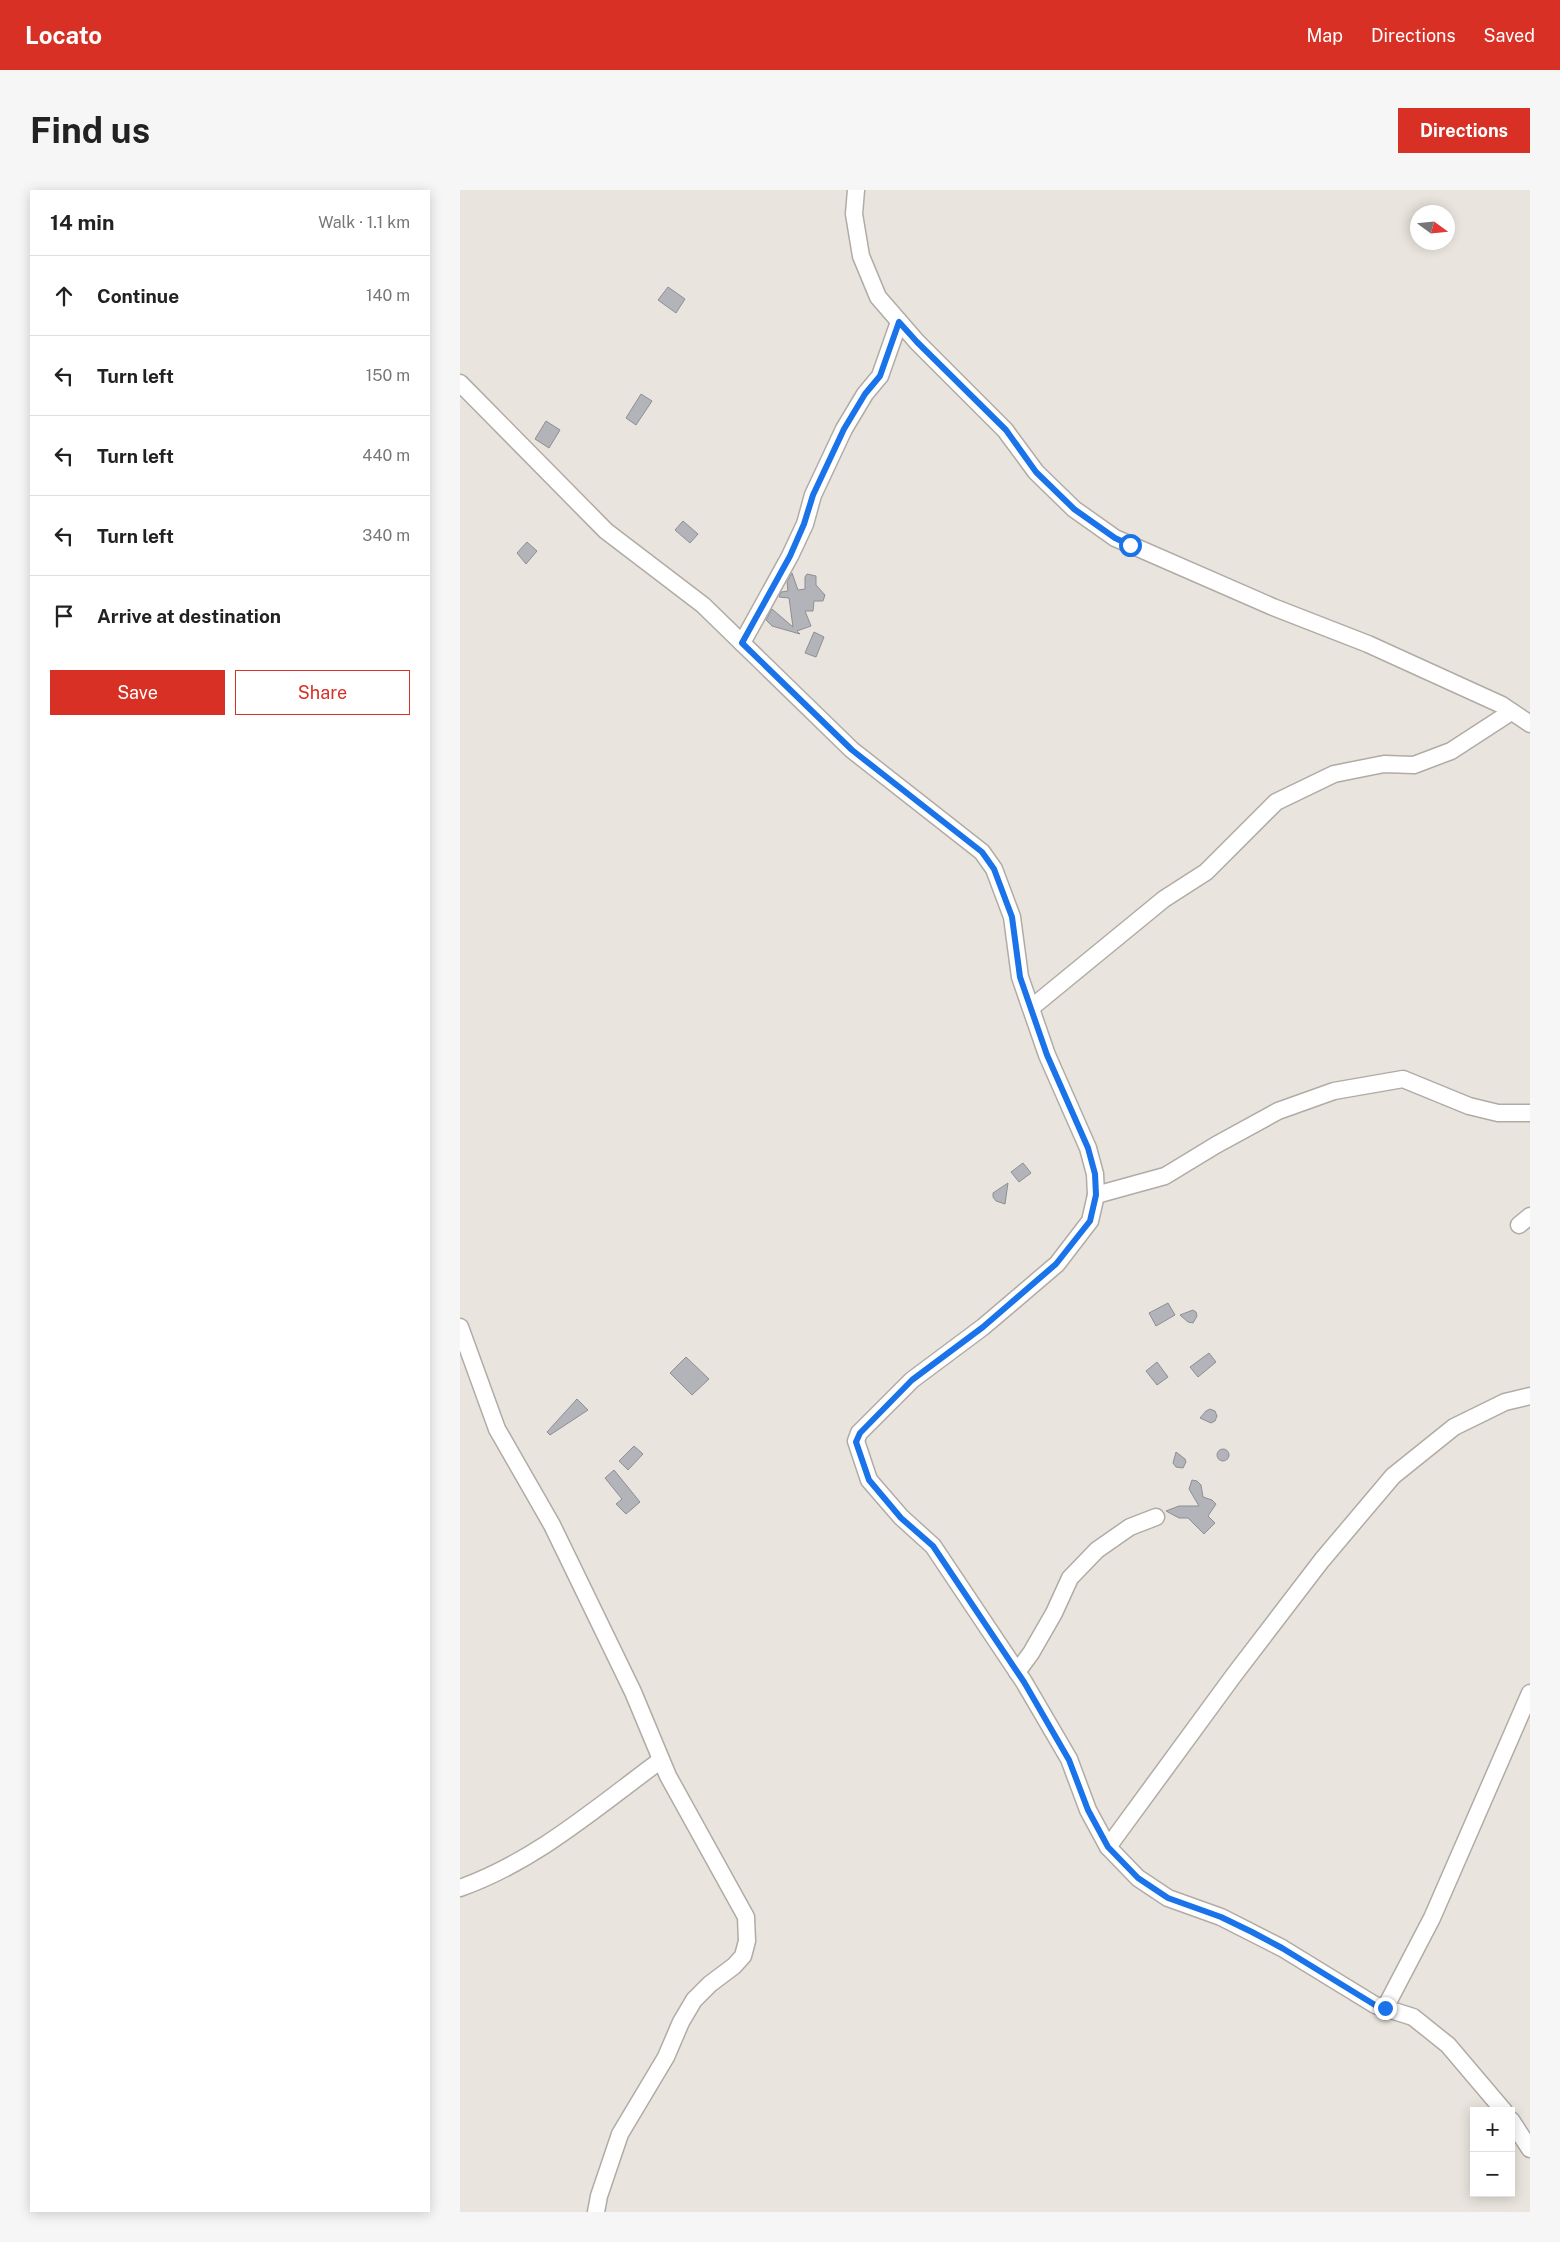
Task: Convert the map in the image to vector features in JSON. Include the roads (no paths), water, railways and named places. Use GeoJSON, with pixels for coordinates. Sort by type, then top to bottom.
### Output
{"type":"FeatureCollection","features":[{"type":"Feature","properties":{"kind":"street"},"geometry":{"type":"LineString","coordinates":[[856,190],[854,214],[860,256],[878,297],[917,342],[1006,430],[1036,472],[1074,509],[1115,538],[1248,597],[1368,644],[1502,706],[1530,724]]}},
{"type":"Feature","properties":{"kind":"street"},"geometry":{"type":"LineString","coordinates":[[742,643],[790,556],[804,524],[813,495],[844,429],[865,394],[880,376],[899,322]]}},
{"type":"Feature","properties":{"kind":"street"},"geometry":{"type":"LineString","coordinates":[[460,383],[606,531],[703,604],[852,750],[982,852],[994,869],[1012,917],[1020,977],[1047,1055],[1088,1148],[1095,1174],[1096,1195],[1090,1221],[1056,1264],[983,1327],[912,1380],[860,1433],[856,1442],[869,1480],[901,1518],[933,1546],[1017,1672],[1069,1760],[1088,1810],[1108,1847],[1138,1878],[1168,1898],[1221,1917],[1282,1948],[1375,2005],[1413,2017],[1448,2045],[1501,2107]]}},
{"type":"Feature","properties":{"kind":"street"},"geometry":{"type":"LineString","coordinates":[[1031,1008],[1164,899],[1206,872],[1276,802],[1334,774],[1384,764],[1414,765],[1451,751],[1511,712]]}},
{"type":"Feature","properties":{"kind":"street"},"geometry":{"type":"LineString","coordinates":[[1096,1195],[1165,1176],[1216,1145],[1278,1112],[1334,1091],[1403,1080],[1469,1106],[1498,1114],[1530,1113]]}},
{"type":"Feature","properties":{"kind":"street"},"geometry":{"type":"LineString","coordinates":[[460,1327],[497,1429],[552,1525],[633,1692],[661,1760],[695,1826],[746,1917],[747,1941],[743,1956],[700,1995],[681,2022],[666,2057],[620,2134],[599,2196],[596,2212]]}},
{"type":"Feature","properties":{"kind":"street"},"geometry":{"type":"LineString","coordinates":[[1108,1847],[1322,1560],[1393,1476],[1454,1427],[1505,1402],[1530,1396]]}},
{"type":"Feature","properties":{"kind":"street"},"geometry":{"type":"LineString","coordinates":[[1017,1672],[1031,1653],[1054,1613],[1070,1578],[1097,1550],[1130,1527],[1156,1516]]}},
{"type":"Feature","properties":{"kind":"street"},"geometry":{"type":"LineString","coordinates":[[1385,2008],[1432,1918],[1530,1693]]}},
{"type":"Feature","properties":{"kind":"street"},"geometry":{"type":"LineString","coordinates":[[460,1888],[502,1871],[556,1839],[661,1760]]}},
{"type":"Feature","properties":{"kind":"street"},"geometry":{"type":"LineString","coordinates":[[1515,2126],[1530,2149]]}}]}
